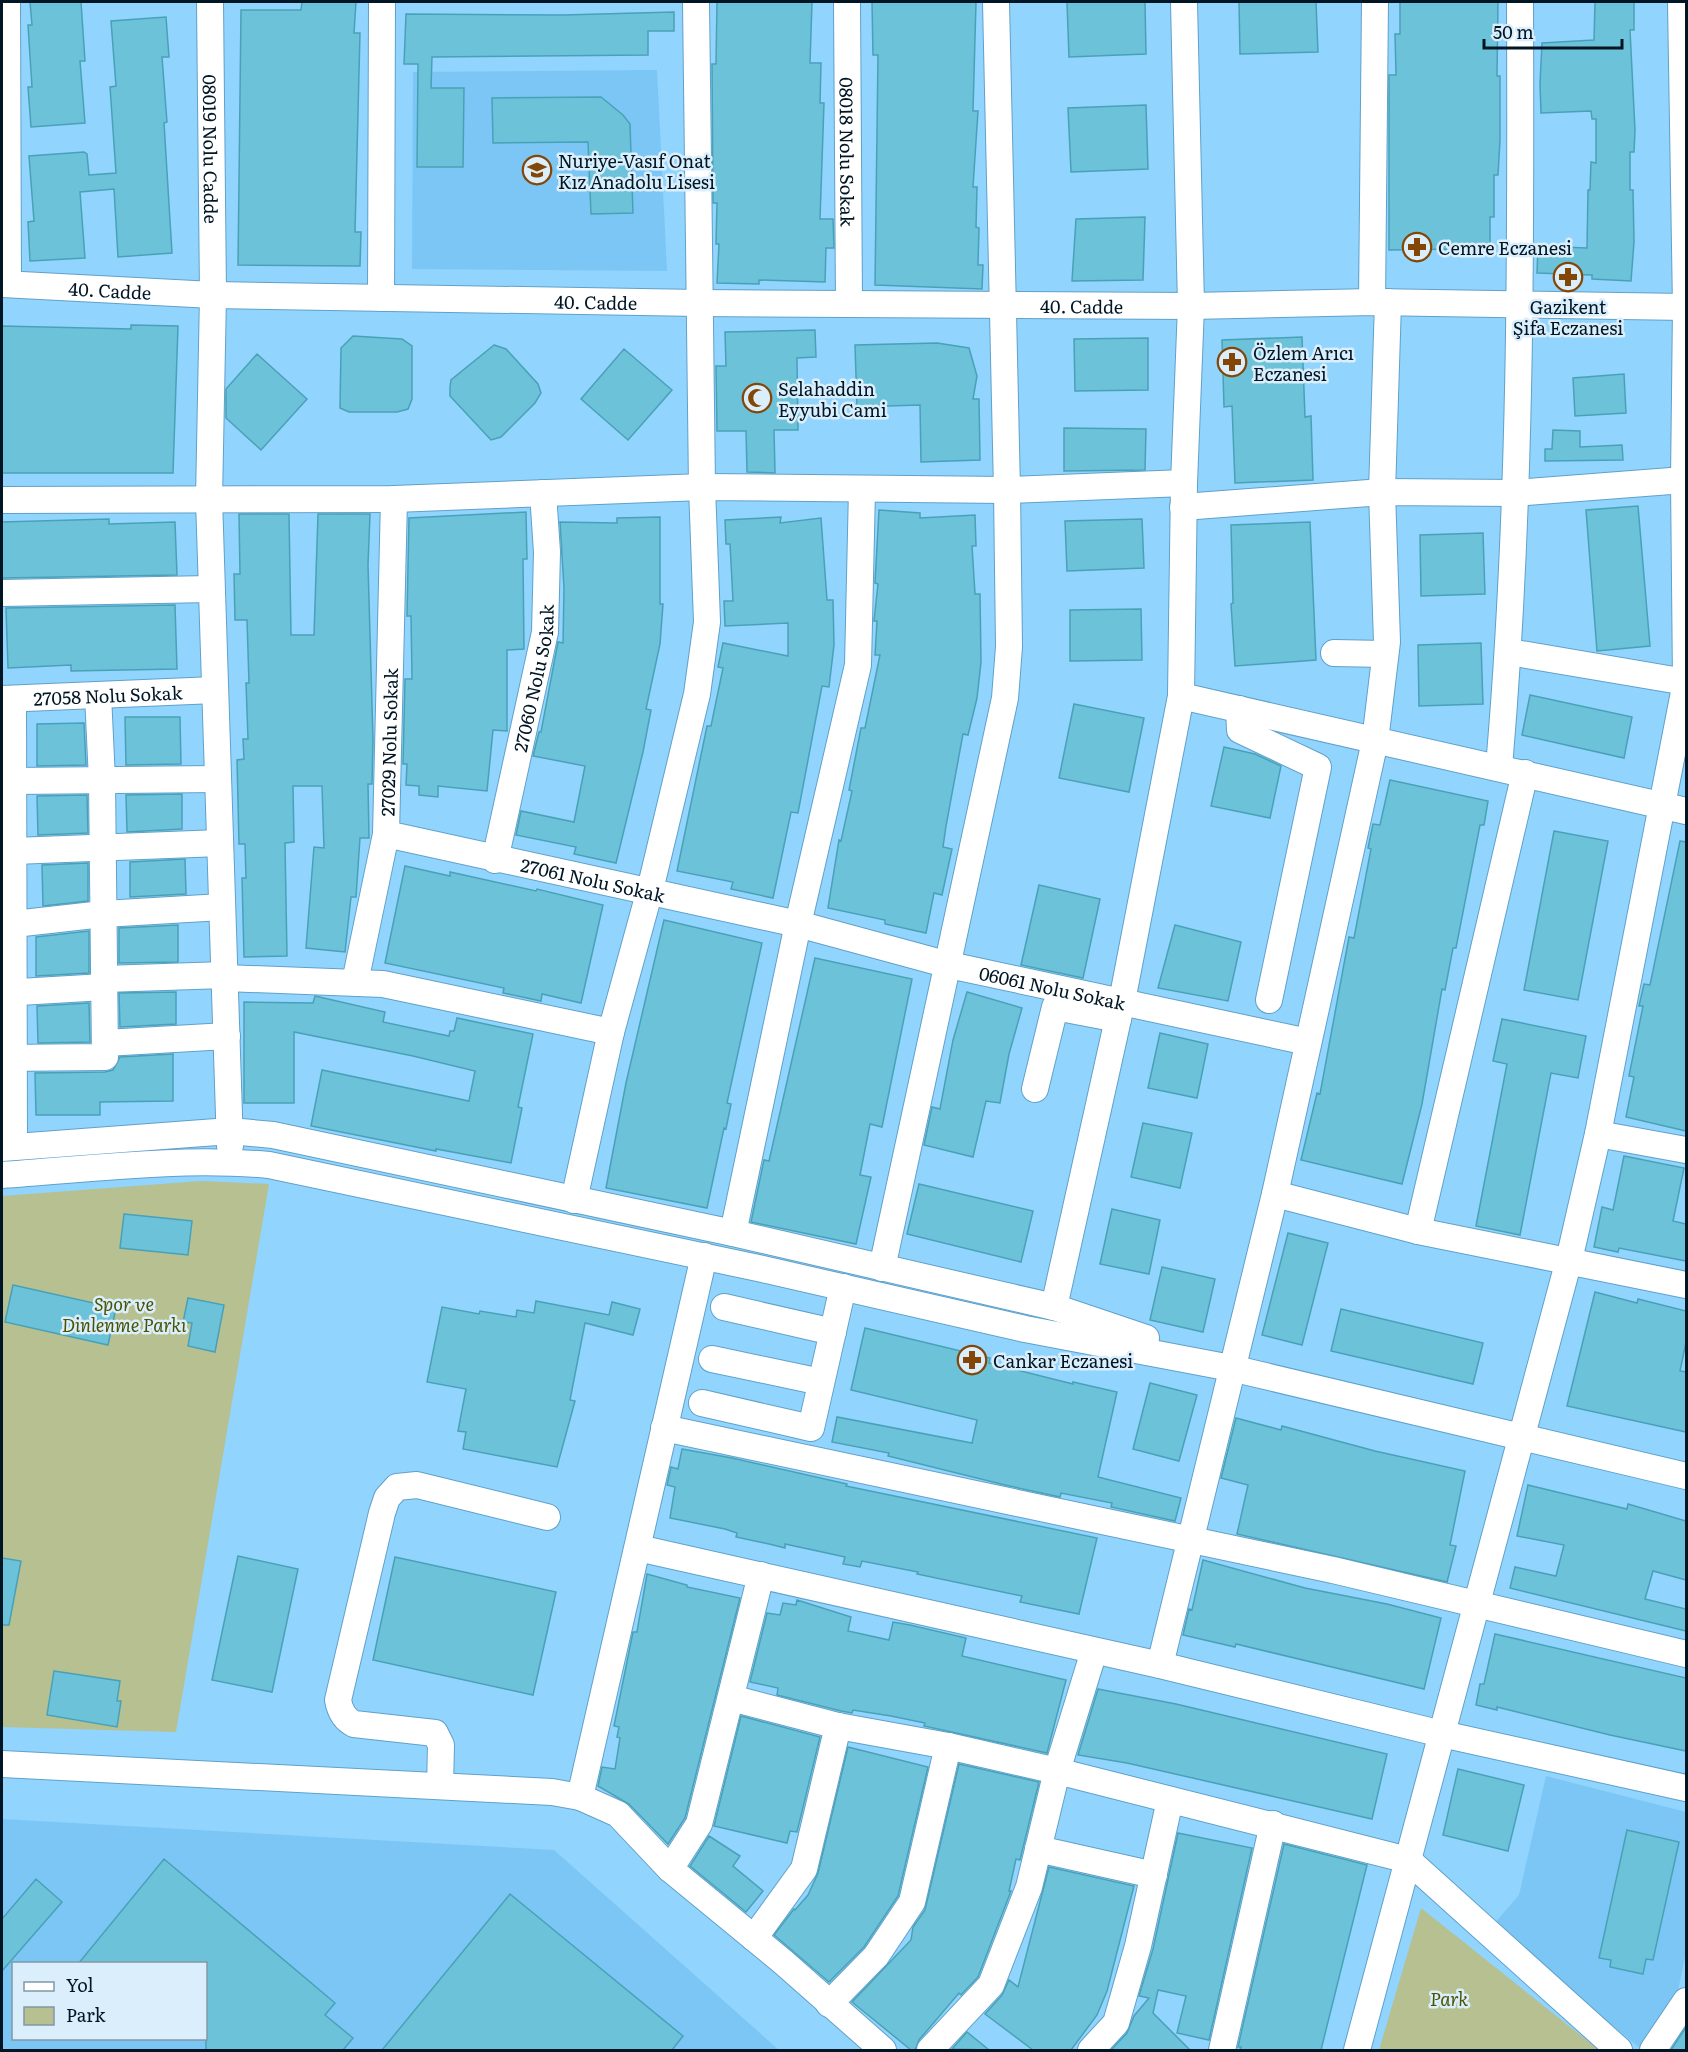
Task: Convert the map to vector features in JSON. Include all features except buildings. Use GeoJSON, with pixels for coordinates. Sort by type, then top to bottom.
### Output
{"type":"FeatureCollection","features":[{"type":"Feature","properties":{"kind":"street"},"geometry":{"type":"LineString","coordinates":[[5,284],[7,2]]}},
{"type":"Feature","properties":{"kind":"street","name":"08019 Nolu Cadde"},"geometry":{"type":"LineString","coordinates":[[210,2],[213,295],[209,499],[231,1161]]}},
{"type":"Feature","properties":{"kind":"street"},"geometry":{"type":"LineString","coordinates":[[381,298],[382,2]]}},
{"type":"Feature","properties":{"kind":"street"},"geometry":{"type":"LineString","coordinates":[[574,1200],[611,1032],[650,890],[697,694],[707,622],[702,487],[696,2]]}},
{"type":"Feature","properties":{"kind":"street","name":"08018 Nolu Sokak"},"geometry":{"type":"LineString","coordinates":[[847,2],[849,304]]}},
{"type":"Feature","properties":{"kind":"street"},"geometry":{"type":"LineString","coordinates":[[882,1268],[1005,698],[1009,647],[1007,490],[996,2]]}},
{"type":"Feature","properties":{"kind":"street"},"geometry":{"type":"LineString","coordinates":[[1054,1307],[1120,1010],[1181,696],[1183,495],[1191,306],[1184,2]]}},
{"type":"Feature","properties":{"kind":"street"},"geometry":{"type":"LineString","coordinates":[[1160,1665],[1275,1194],[1375,741],[1385,654],[1375,2]]}},
{"type":"Feature","properties":{"kind":"street"},"geometry":{"type":"LineString","coordinates":[[1499,766],[1509,652],[1521,303],[1520,2]]}},
{"type":"Feature","properties":{"kind":"street"},"geometry":{"type":"LineString","coordinates":[[1358,2050],[1569,1260],[1675,808],[1686,682],[1684,480],[1686,307],[1681,2]]}},
{"type":"Feature","properties":{"kind":"street","name":"40. Cadde"},"geometry":{"type":"LineString","coordinates":[[5,284],[213,295],[699,303],[1191,306],[1380,302],[1686,307]]}},
{"type":"Feature","properties":{"kind":"street"},"geometry":{"type":"LineString","coordinates":[[2,500],[394,499],[702,487],[1007,490],[1183,495],[1382,492],[1515,493],[1684,480]]}},
{"type":"Feature","properties":{"kind":"street"},"geometry":{"type":"LineString","coordinates":[[733,1233],[798,924],[858,665],[862,489]]}},
{"type":"Feature","properties":{"kind":"street","name":"27060 Nolu Sokak"},"geometry":{"type":"LineString","coordinates":[[495,860],[544,632],[547,552],[543,493]]}},
{"type":"Feature","properties":{"kind":"street","name":"27029 Nolu Sokak"},"geometry":{"type":"LineString","coordinates":[[356,982],[386,834],[394,499]]}},
{"type":"Feature","properties":{"kind":"street"},"geometry":{"type":"LineString","coordinates":[[2,593],[212,589]]}},
{"type":"Feature","properties":{"kind":"street"},"geometry":{"type":"LineString","coordinates":[[1509,652],[1686,682]]}},
{"type":"Feature","properties":{"kind":"street"},"geometry":{"type":"LineString","coordinates":[[1334,653],[1385,654]]}},
{"type":"Feature","properties":{"kind":"street","name":"27058 Nolu Sokak"},"geometry":{"type":"LineString","coordinates":[[7,699],[215,690]]}},
{"type":"Feature","properties":{"kind":"street"},"geometry":{"type":"LineString","coordinates":[[8,1058],[105,1057],[102,780],[98,695]]}},
{"type":"Feature","properties":{"kind":"street"},"geometry":{"type":"LineString","coordinates":[[1181,696],[1375,741],[1499,766],[1675,808]]}},
{"type":"Feature","properties":{"kind":"street"},"geometry":{"type":"LineString","coordinates":[[7,699],[10,860],[8,1147],[230,1131],[273,1135],[733,1233],[1054,1307],[1231,1368]]}},
{"type":"Feature","properties":{"kind":"street"},"geometry":{"type":"LineString","coordinates":[[1239,709],[1240,730],[1318,767],[1269,1000]]}},
{"type":"Feature","properties":{"kind":"street"},"geometry":{"type":"LineString","coordinates":[[1418,1231],[1525,773]]}},
{"type":"Feature","properties":{"kind":"street"},"geometry":{"type":"LineString","coordinates":[[9,792],[102,780],[218,779]]}},
{"type":"Feature","properties":{"kind":"street","name":"27061 Nolu Sokak"},"geometry":{"type":"LineString","coordinates":[[386,834],[495,860],[650,890],[798,924]]}},
{"type":"Feature","properties":{"kind":"street"},"geometry":{"type":"LineString","coordinates":[[10,860],[103,848],[220,843]]}},
{"type":"Feature","properties":{"kind":"street"},"geometry":{"type":"LineString","coordinates":[[10,927],[103,914],[222,908]]}},
{"type":"Feature","properties":{"kind":"street","name":"06061 Nolu Sokak"},"geometry":{"type":"LineString","coordinates":[[798,924],[1120,1010],[1308,1042]]}},
{"type":"Feature","properties":{"kind":"street"},"geometry":{"type":"LineString","coordinates":[[8,993],[104,983],[225,977],[356,982],[383,984],[611,1032]]}},
{"type":"Feature","properties":{"kind":"street"},"geometry":{"type":"LineString","coordinates":[[1035,1089],[1055,1007],[1120,1010]]}},
{"type":"Feature","properties":{"kind":"street"},"geometry":{"type":"LineString","coordinates":[[105,1042],[227,1036]]}},
{"type":"Feature","properties":{"kind":"street"},"geometry":{"type":"LineString","coordinates":[[1598,1134],[1686,1150]]}},
{"type":"Feature","properties":{"kind":"street"},"geometry":{"type":"LineString","coordinates":[[2,1175],[174,1162],[231,1161],[268,1165],[704,1256],[1025,1329],[1231,1368],[1686,1476]]}},
{"type":"Feature","properties":{"kind":"street"},"geometry":{"type":"LineString","coordinates":[[1275,1194],[1418,1231],[1686,1285]]}},
{"type":"Feature","properties":{"kind":"street"},"geometry":{"type":"LineString","coordinates":[[580,1797],[704,1256]]}},
{"type":"Feature","properties":{"kind":"street"},"geometry":{"type":"LineString","coordinates":[[702,1403],[811,1428],[843,1287]]}},
{"type":"Feature","properties":{"kind":"street"},"geometry":{"type":"LineString","coordinates":[[724,1307],[833,1332]]}},
{"type":"Feature","properties":{"kind":"street"},"geometry":{"type":"LineString","coordinates":[[712,1359],[821,1382]]}},
{"type":"Feature","properties":{"kind":"street"},"geometry":{"type":"LineString","coordinates":[[664,1428],[1479,1603],[1686,1654]]}},
{"type":"Feature","properties":{"kind":"street"},"geometry":{"type":"LineString","coordinates":[[440,1786],[441,1745],[435,1733],[354,1724],[347,1720],[339,1708],[338,1700],[381,1512],[387,1498],[397,1487],[417,1485],[547,1517]]}},
{"type":"Feature","properties":{"kind":"street"},"geometry":{"type":"LineString","coordinates":[[638,1548],[1160,1665],[1442,1734],[1686,1788]]}},
{"type":"Feature","properties":{"kind":"street"},"geometry":{"type":"LineString","coordinates":[[670,1869],[699,1824],[761,1575]]}},
{"type":"Feature","properties":{"kind":"street"},"geometry":{"type":"LineString","coordinates":[[930,2050],[991,1985],[1029,1887],[1057,1771],[1094,1652]]}},
{"type":"Feature","properties":{"kind":"street"},"geometry":{"type":"LineString","coordinates":[[731,1698],[838,1726],[948,1746],[1057,1771],[1408,1860],[1619,2050]]}},
{"type":"Feature","properties":{"kind":"street"},"geometry":{"type":"LineString","coordinates":[[754,1938],[804,1869],[838,1726]]}},
{"type":"Feature","properties":{"kind":"street"},"geometry":{"type":"LineString","coordinates":[[829,2004],[876,1956],[912,1902],[948,1746]]}},
{"type":"Feature","properties":{"kind":"street"},"geometry":{"type":"LineString","coordinates":[[2,1764],[552,1792],[580,1797],[618,1814],[670,1869],[754,1938],[883,2050]]}},
{"type":"Feature","properties":{"kind":"street"},"geometry":{"type":"LineString","coordinates":[[1091,2050],[1116,2023],[1138,1946],[1170,1800]]}},
{"type":"Feature","properties":{"kind":"street"},"geometry":{"type":"LineString","coordinates":[[1222,2050],[1273,1824]]}},
{"type":"Feature","properties":{"kind":"street"},"geometry":{"type":"LineString","coordinates":[[1038,1849],[1154,1875]]}},
{"type":"Feature","properties":{"kind":"street"},"geometry":{"type":"LineString","coordinates":[[1653,2050],[1686,2001]]}},
{"type":"Feature","properties":{"kind":"shaded area","name":"Nuriye-Vasıf Onat Kız Anadolu Lisesi"},"geometry":{"type":"Polygon","coordinates":[[[657,70],[667,271],[412,269],[413,72],[657,70]]]}},
{"type":"Feature","properties":{"kind":"shaded area"},"geometry":{"type":"Polygon","coordinates":[[[1546,1776],[1686,1812],[1686,1952],[1676,2000],[1642,2050],[1493,1925],[1519,1895],[1546,1776]]]}},
{"type":"Feature","properties":{"kind":"shaded area"},"geometry":{"type":"Polygon","coordinates":[[[2,1819],[554,1850],[779,2050],[2,2050],[2,1819]]]}},
{"type":"Feature","properties":{"kind":"green space","name":"Spor ve Dinlenme Parkı"},"geometry":{"type":"Polygon","coordinates":[[[201,1181],[269,1184],[176,1732],[2,1727],[2,1196],[201,1181]]]}},
{"type":"Feature","properties":{"kind":"green space","name":"Park"},"geometry":{"type":"Polygon","coordinates":[[[1421,1908],[1599,2050],[1379,2050],[1421,1908]]]}},
{"type":"Feature","properties":{"kind":"place","name":"Nuriye-Vasıf Onat Kız Anadolu Lisesi"},"geometry":{"type":"Point","coordinates":[537,170]}},
{"type":"Feature","properties":{"kind":"place","name":"Cemre Eczanesi"},"geometry":{"type":"Point","coordinates":[1417,247]}},
{"type":"Feature","properties":{"kind":"place","name":"Gazikent Şifa Eczanesi"},"geometry":{"type":"Point","coordinates":[1568,277]}},
{"type":"Feature","properties":{"kind":"place","name":"Özlem Arıcı Eczanesi"},"geometry":{"type":"Point","coordinates":[1232,362]}},
{"type":"Feature","properties":{"kind":"place","name":"Selahaddin Eyyubi Cami"},"geometry":{"type":"Point","coordinates":[757,398]}},
{"type":"Feature","properties":{"kind":"place","name":"Cankar Eczanesi"},"geometry":{"type":"Point","coordinates":[972,1360]}}]}
